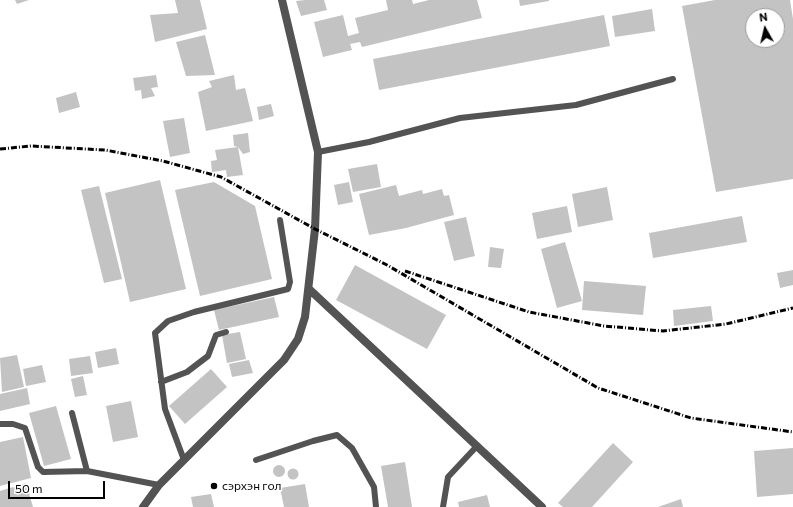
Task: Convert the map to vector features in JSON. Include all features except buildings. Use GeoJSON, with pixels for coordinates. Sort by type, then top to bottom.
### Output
{"type":"FeatureCollection","features":[{"type":"Feature","properties":{"kind":"street"},"geometry":{"type":"LineString","coordinates":[[143,507],[159,485],[284,360],[298,339],[306,317],[315,229],[318,152],[282,0]]}},
{"type":"Feature","properties":{"kind":"street"},"geometry":{"type":"LineString","coordinates":[[309,290],[542,507]]}},
{"type":"Feature","properties":{"kind":"lane"},"geometry":{"type":"LineString","coordinates":[[318,152],[369,142],[460,118],[576,105],[673,79]]}},
{"type":"Feature","properties":{"kind":"lane"},"geometry":{"type":"LineString","coordinates":[[184,460],[165,409],[155,333],[168,321],[194,312],[288,289],[290,282],[280,220]]}},
{"type":"Feature","properties":{"kind":"lane"},"geometry":{"type":"LineString","coordinates":[[162,382],[187,372],[208,356],[216,335],[226,332]]}},
{"type":"Feature","properties":{"kind":"lane"},"geometry":{"type":"LineString","coordinates":[[72,413],[87,471]]}},
{"type":"Feature","properties":{"kind":"lane"},"geometry":{"type":"LineString","coordinates":[[0,424],[13,424],[25,428],[38,467],[43,472],[87,471],[159,485]]}},
{"type":"Feature","properties":{"kind":"lane"},"geometry":{"type":"LineString","coordinates":[[256,460],[312,441],[337,435],[352,448],[374,487],[376,507]]}},
{"type":"Feature","properties":{"kind":"lane"},"geometry":{"type":"LineString","coordinates":[[443,507],[448,477],[477,446]]}},
{"type":"Feature","properties":{"kind":"railway"},"geometry":{"type":"LineString","coordinates":[[0,149],[31,146],[105,150],[163,161],[221,177],[315,229],[387,265],[598,388],[691,418],[793,432]]}},
{"type":"Feature","properties":{"kind":"railway"},"geometry":{"type":"LineString","coordinates":[[405,271],[529,312],[604,326],[663,331],[726,324],[793,308]]}},
{"type":"Feature","properties":{"kind":"place","name":"сэрхэн гол"},"geometry":{"type":"Point","coordinates":[214,486]}}]}
